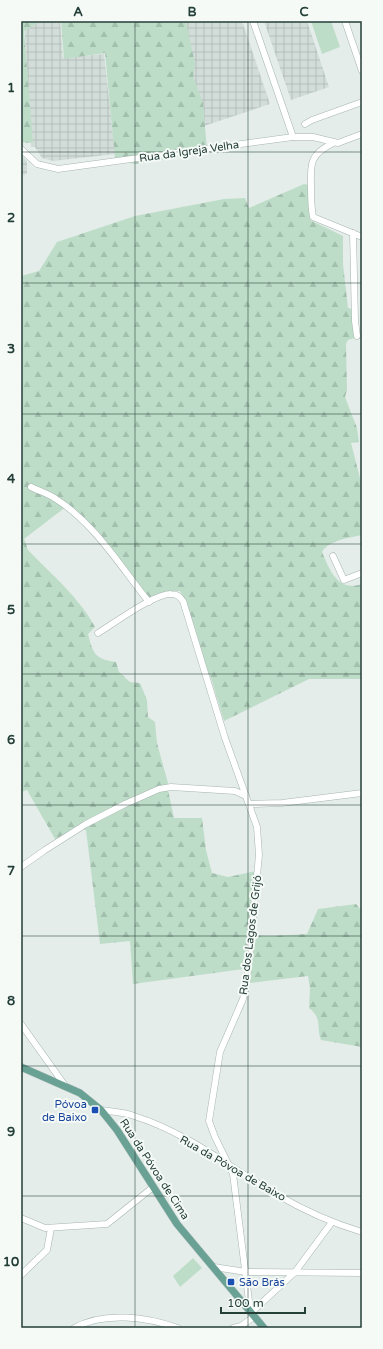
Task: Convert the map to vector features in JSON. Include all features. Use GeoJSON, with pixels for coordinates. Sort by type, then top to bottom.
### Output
{"type":"FeatureCollection","features":[{"type":"Feature","properties":{"kind":"main road","name":"Rua da Póvoa de Cima"},"geometry":{"type":"LineString","coordinates":[[21,1067],[80,1093],[101,1110],[117,1130],[176,1224],[214,1267],[264,1328]]}},
{"type":"Feature","properties":{"kind":"street"},"geometry":{"type":"LineString","coordinates":[[253,21],[293,137]]}},
{"type":"Feature","properties":{"kind":"street"},"geometry":{"type":"LineString","coordinates":[[345,21],[362,71]]}},
{"type":"Feature","properties":{"kind":"street"},"geometry":{"type":"LineString","coordinates":[[305,124],[312,120],[362,102]]}},
{"type":"Feature","properties":{"kind":"street"},"geometry":{"type":"LineString","coordinates":[[362,134],[345,141],[333,143],[323,148],[313,158],[310,169],[313,217],[362,237]]}},
{"type":"Feature","properties":{"kind":"street","name":"Rua da Igreja Velha"},"geometry":{"type":"LineString","coordinates":[[21,149],[37,164],[58,169],[293,137],[314,137],[333,143]]}},
{"type":"Feature","properties":{"kind":"street"},"geometry":{"type":"LineString","coordinates":[[353,234],[355,321],[357,336]]}},
{"type":"Feature","properties":{"kind":"street"},"geometry":{"type":"LineString","coordinates":[[31,487],[55,498],[80,517],[112,553],[149,602]]}},
{"type":"Feature","properties":{"kind":"street"},"geometry":{"type":"LineString","coordinates":[[333,556],[344,580],[362,573]]}},
{"type":"Feature","properties":{"kind":"street","name":"Rua dos Lagos de Grijó"},"geometry":{"type":"LineString","coordinates":[[98,633],[149,602],[169,593],[178,595],[183,601],[209,688],[257,827],[259,855],[247,980],[243,999],[220,1052],[210,1121],[214,1137],[233,1174],[237,1191],[252,1314],[251,1328]]}},
{"type":"Feature","properties":{"kind":"street"},"geometry":{"type":"LineString","coordinates":[[21,867],[86,824],[125,804],[159,790],[171,787],[236,791],[246,796]]}},
{"type":"Feature","properties":{"kind":"street"},"geometry":{"type":"LineString","coordinates":[[250,804],[282,803],[362,792]]}},
{"type":"Feature","properties":{"kind":"street"},"geometry":{"type":"LineString","coordinates":[[21,1024],[66,1087]]}},
{"type":"Feature","properties":{"kind":"street","name":"Rua da Póvoa de Baixo"},"geometry":{"type":"LineString","coordinates":[[101,1110],[133,1115],[156,1124],[227,1163],[276,1194],[332,1222],[362,1232]]}},
{"type":"Feature","properties":{"kind":"street"},"geometry":{"type":"LineString","coordinates":[[21,1218],[45,1228],[107,1224],[152,1188]]}},
{"type":"Feature","properties":{"kind":"street"},"geometry":{"type":"LineString","coordinates":[[233,1328],[252,1314],[295,1272],[332,1222]]}},
{"type":"Feature","properties":{"kind":"street"},"geometry":{"type":"LineString","coordinates":[[21,1275],[47,1250],[51,1228]]}},
{"type":"Feature","properties":{"kind":"street"},"geometry":{"type":"LineString","coordinates":[[214,1267],[246,1272],[362,1273]]}},
{"type":"Feature","properties":{"kind":"street"},"geometry":{"type":"LineString","coordinates":[[74,1328],[85,1322],[130,1317],[159,1321],[178,1328]]}},
{"type":"Feature","properties":{"kind":"shaded area"},"geometry":{"type":"Polygon","coordinates":[[[24,21],[60,21],[63,58],[104,54],[115,154],[53,161],[42,158],[35,147],[31,147],[24,21]]]}},
{"type":"Feature","properties":{"kind":"shaded area"},"geometry":{"type":"Polygon","coordinates":[[[178,21],[242,21],[270,104],[201,127],[178,21]]]}},
{"type":"Feature","properties":{"kind":"shaded area"},"geometry":{"type":"Polygon","coordinates":[[[264,21],[307,21],[329,87],[291,100],[264,21]]]}},
{"type":"Feature","properties":{"kind":"shaded area"},"geometry":{"type":"Polygon","coordinates":[[[21,155],[27,161],[27,174],[21,175],[21,155]]]}},
{"type":"Feature","properties":{"kind":"green space"},"geometry":{"type":"Polygon","coordinates":[[[21,21],[42,21],[24,31],[33,142],[29,143],[21,142],[21,21]]]}},
{"type":"Feature","properties":{"kind":"green space"},"geometry":{"type":"Polygon","coordinates":[[[61,21],[186,21],[195,64],[193,76],[203,103],[207,150],[197,154],[135,164],[115,159],[105,53],[64,59],[61,21]]]}},
{"type":"Feature","properties":{"kind":"green space"},"geometry":{"type":"Polygon","coordinates":[[[311,21],[331,21],[340,47],[322,54],[311,21]]]}},
{"type":"Feature","properties":{"kind":"green space"},"geometry":{"type":"Polygon","coordinates":[[[304,184],[308,185],[310,220],[343,236],[343,264],[348,308],[352,309],[355,338],[348,340],[346,344],[347,390],[345,397],[357,428],[359,442],[351,443],[362,486],[362,535],[334,542],[322,552],[332,573],[341,582],[354,586],[362,584],[362,679],[309,679],[224,721],[211,678],[203,663],[187,607],[180,591],[173,591],[149,598],[107,546],[67,506],[24,539],[28,550],[73,596],[95,627],[88,634],[96,654],[103,659],[116,662],[119,672],[130,682],[140,683],[147,700],[148,717],[155,722],[157,743],[168,783],[174,818],[202,818],[206,850],[212,873],[228,877],[256,871],[248,935],[270,936],[307,934],[318,909],[356,904],[362,911],[362,1047],[321,1040],[318,1020],[309,1008],[310,988],[308,976],[250,983],[251,968],[133,984],[130,941],[100,944],[86,830],[78,830],[55,839],[27,790],[21,792],[21,276],[39,271],[57,242],[135,216],[224,199],[245,198],[249,208],[304,184]]]}},
{"type":"Feature","properties":{"kind":"green space"},"geometry":{"type":"Polygon","coordinates":[[[193,1258],[202,1268],[180,1287],[173,1276],[193,1258]]]}},
{"type":"Feature","properties":{"kind":"place","name":"Póvoa de Baixo"},"geometry":{"type":"Point","coordinates":[95,1110]}},
{"type":"Feature","properties":{"kind":"place","name":"São Brás"},"geometry":{"type":"Point","coordinates":[231,1282]}}]}
